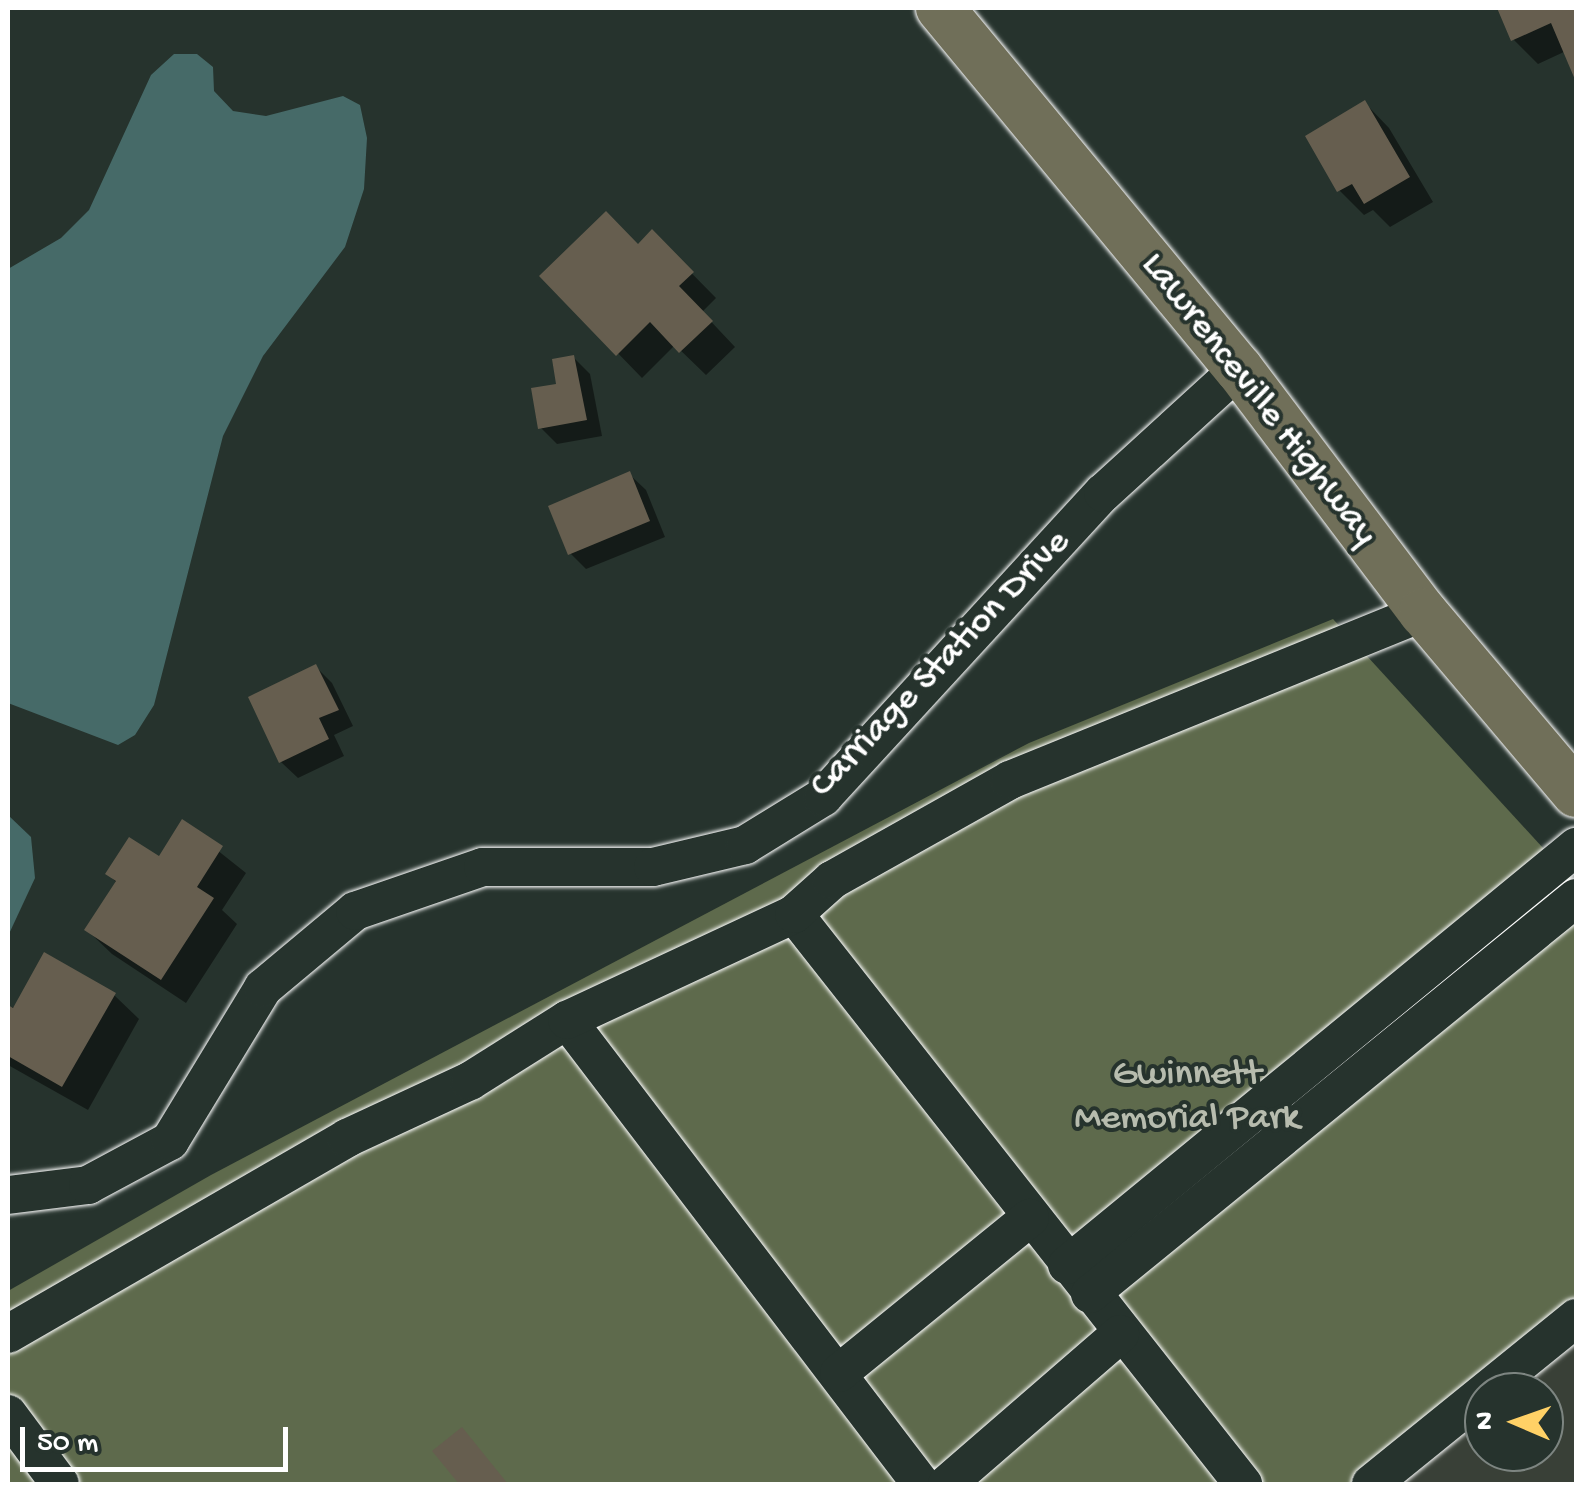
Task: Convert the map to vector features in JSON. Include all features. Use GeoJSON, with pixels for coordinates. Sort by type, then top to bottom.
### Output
{"type":"FeatureCollection","features":[{"type":"Feature","properties":{"kind":"main road","name":"Lawrenceville Highway"},"geometry":{"type":"LineString","coordinates":[[940,8],[1239,369],[1423,612],[1576,793]]}},
{"type":"Feature","properties":{"kind":"street","name":"Carriage Station Drive"},"geometry":{"type":"LineString","coordinates":[[8,1195],[88,1185],[170,1141],[263,988],[355,911],[483,867],[652,867],[744,844],[823,797],[1103,493],[1239,369]]}},
{"type":"Feature","properties":{"kind":"street"},"geometry":{"type":"LineString","coordinates":[[8,1334],[347,1138],[470,1081],[567,1020],[794,914],[832,880],[1010,780],[1423,612]]}},
{"type":"Feature","properties":{"kind":"street"},"geometry":{"type":"LineString","coordinates":[[1079,1280],[1576,847]]}},
{"type":"Feature","properties":{"kind":"street"},"geometry":{"type":"LineString","coordinates":[[1079,1280],[1576,898]]}},
{"type":"Feature","properties":{"kind":"street"},"geometry":{"type":"LineString","coordinates":[[794,914],[1120,1334],[1243,1484]]}},
{"type":"Feature","properties":{"kind":"street"},"geometry":{"type":"LineString","coordinates":[[567,1020],[840,1372],[921,1484]]}},
{"type":"Feature","properties":{"kind":"street"},"geometry":{"type":"LineString","coordinates":[[840,1372],[1030,1218]]}},
{"type":"Feature","properties":{"kind":"street"},"geometry":{"type":"LineString","coordinates":[[1371,1484],[1576,1318]]}},
{"type":"Feature","properties":{"kind":"street"},"geometry":{"type":"LineString","coordinates":[[946,1484],[1120,1334]]}},
{"type":"Feature","properties":{"kind":"street"},"geometry":{"type":"LineString","coordinates":[[8,1414],[60,1484]]}},
{"type":"Feature","properties":{"kind":"shaded area"},"geometry":{"type":"Polygon","coordinates":[[[1576,1334],[1576,1484],[1393,1484],[1464,1426],[1464,1472],[1564,1472],[1564,1372],[1530,1372],[1576,1334]]]}},
{"type":"Feature","properties":{"kind":"green space","name":"Gwinnett Memorial Park"},"geometry":{"type":"Polygon","coordinates":[[[1333,619],[1576,884],[1576,1334],[1530,1372],[1464,1372],[1464,1426],[1393,1484],[8,1484],[8,1291],[211,1175],[1029,743],[1333,619]]]}},
{"type":"Feature","properties":{"kind":"water"},"geometry":{"type":"Polygon","coordinates":[[[174,54],[197,54],[213,67],[214,91],[233,111],[266,116],[343,96],[360,105],[367,138],[364,189],[345,247],[263,356],[223,436],[154,705],[135,735],[118,745],[8,703],[8,269],[61,238],[89,210],[151,75],[174,54]]]}},
{"type":"Feature","properties":{"kind":"water"},"geometry":{"type":"Polygon","coordinates":[[[8,815],[31,837],[35,878],[8,936],[8,815]]]}},
{"type":"Feature","properties":{"kind":"building"},"geometry":{"type":"Polygon","coordinates":[[[1497,8],[1576,8],[1576,82],[1551,23],[1511,41],[1497,8]]]}},
{"type":"Feature","properties":{"kind":"building"},"geometry":{"type":"Polygon","coordinates":[[[1365,100],[1410,177],[1364,204],[1352,184],[1337,192],[1305,136],[1365,100]]]}},
{"type":"Feature","properties":{"kind":"building"},"geometry":{"type":"Polygon","coordinates":[[[606,211],[638,244],[652,229],[694,272],[679,286],[713,321],[679,353],[650,322],[616,356],[539,276],[606,211]]]}},
{"type":"Feature","properties":{"kind":"building"},"geometry":{"type":"Polygon","coordinates":[[[574,355],[587,420],[538,429],[531,388],[556,384],[552,359],[574,355]]]}},
{"type":"Feature","properties":{"kind":"building"},"geometry":{"type":"Polygon","coordinates":[[[630,471],[650,521],[568,555],[548,506],[630,471]]]}},
{"type":"Feature","properties":{"kind":"building"},"geometry":{"type":"Polygon","coordinates":[[[316,664],[339,710],[319,718],[329,739],[279,763],[248,697],[316,664]]]}},
{"type":"Feature","properties":{"kind":"building"},"geometry":{"type":"Polygon","coordinates":[[[182,819],[223,846],[197,887],[214,898],[161,980],[84,930],[116,881],[105,874],[129,837],[159,856],[182,819]]]}},
{"type":"Feature","properties":{"kind":"building"},"geometry":{"type":"Polygon","coordinates":[[[44,952],[116,993],[62,1087],[8,1056],[8,1005],[13,1008],[44,952]]]}},
{"type":"Feature","properties":{"kind":"building"},"geometry":{"type":"Polygon","coordinates":[[[462,1427],[508,1484],[459,1484],[432,1451],[462,1427]]]}}]}
